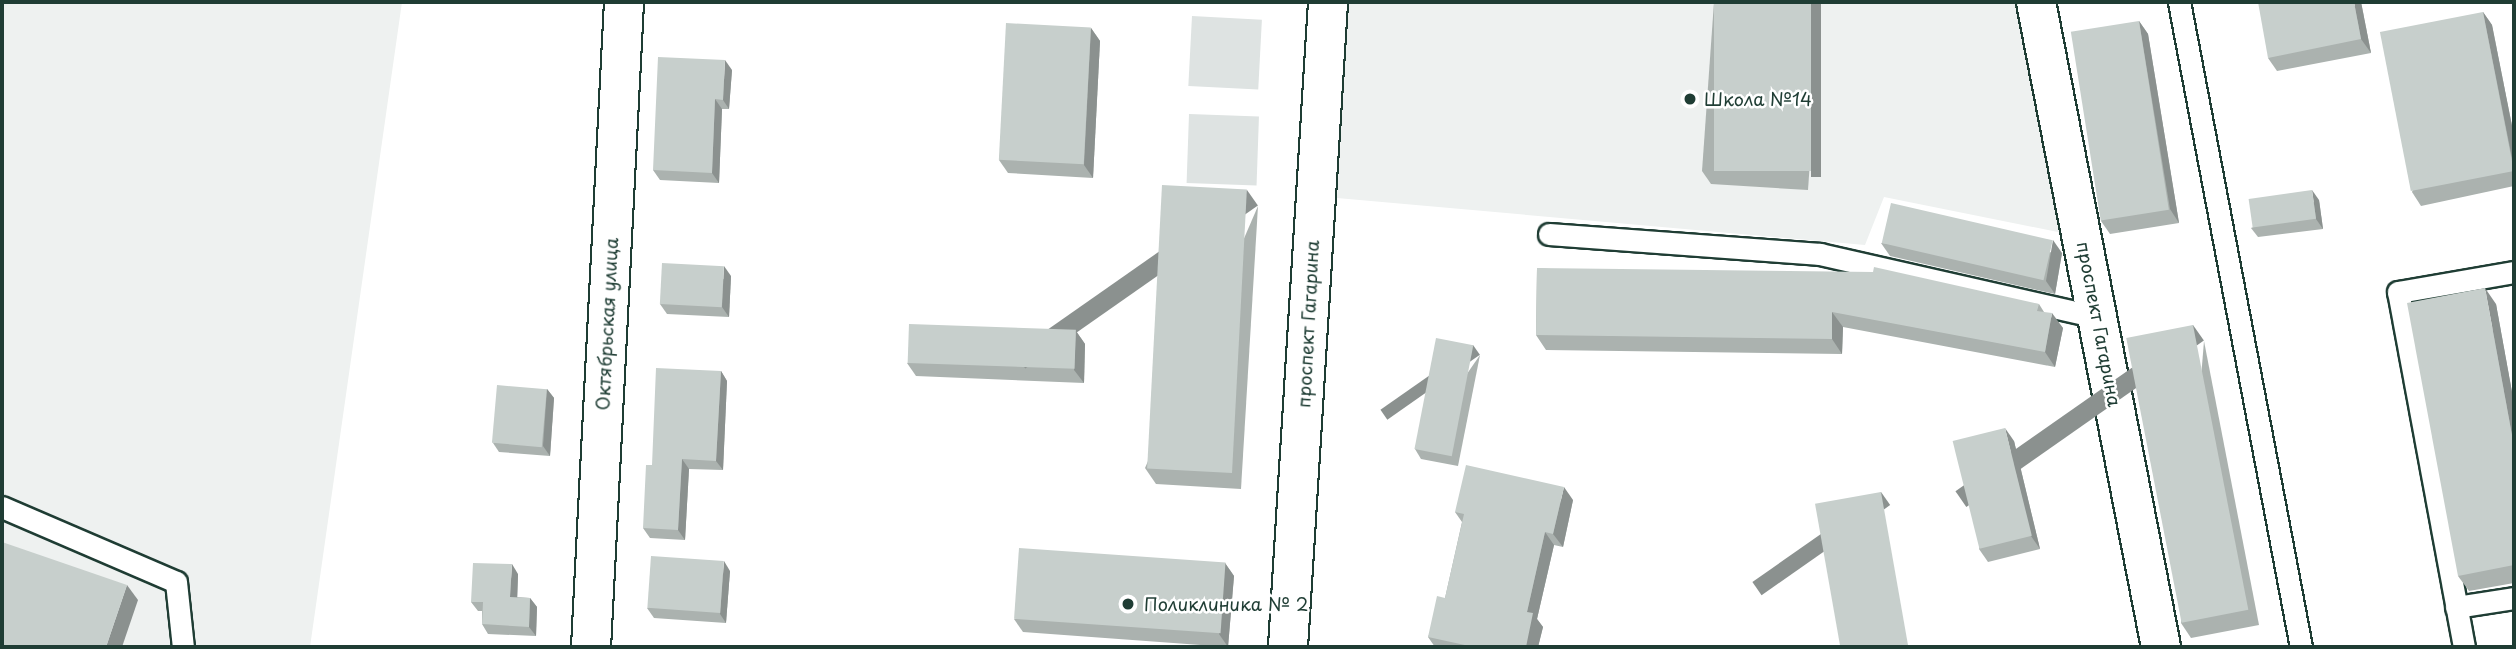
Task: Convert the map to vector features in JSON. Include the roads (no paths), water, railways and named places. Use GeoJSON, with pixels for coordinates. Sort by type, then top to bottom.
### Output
{"type":"FeatureCollection","features":[{"type":"Feature","properties":{"kind":"street","name":"Октябрьская улица"},"geometry":{"type":"LineString","coordinates":[[591,647],[624,2]]}},
{"type":"Feature","properties":{"kind":"street","name":"проспект Гагарина"},"geometry":{"type":"LineString","coordinates":[[1288,647],[1328,2]]}},
{"type":"Feature","properties":{"kind":"street","name":"проспект Гагарина"},"geometry":{"type":"LineString","coordinates":[[2036,2],[2161,647]]}},
{"type":"Feature","properties":{"kind":"lane"},"geometry":{"type":"LineString","coordinates":[[2179,2],[2301,647]]}},
{"type":"Feature","properties":{"kind":"lane"},"geometry":{"type":"LineString","coordinates":[[1549,234],[1819,254],[2098,317]]}},
{"type":"Feature","properties":{"kind":"lane"},"geometry":{"type":"LineString","coordinates":[[2464,647],[2398,292],[2514,272]]}},
{"type":"Feature","properties":{"kind":"lane"},"geometry":{"type":"LineString","coordinates":[[2,507],[176,582],[183,647]]}},
{"type":"Feature","properties":{"kind":"lane"},"geometry":{"type":"LineString","coordinates":[[2456,607],[2514,598]]}},
{"type":"Feature","properties":{"kind":"place","name":"Школа №14"},"geometry":{"type":"Point","coordinates":[1690,99]}},
{"type":"Feature","properties":{"kind":"place","name":"Поликлиника № 2"},"geometry":{"type":"Point","coordinates":[1128,604]}}]}
